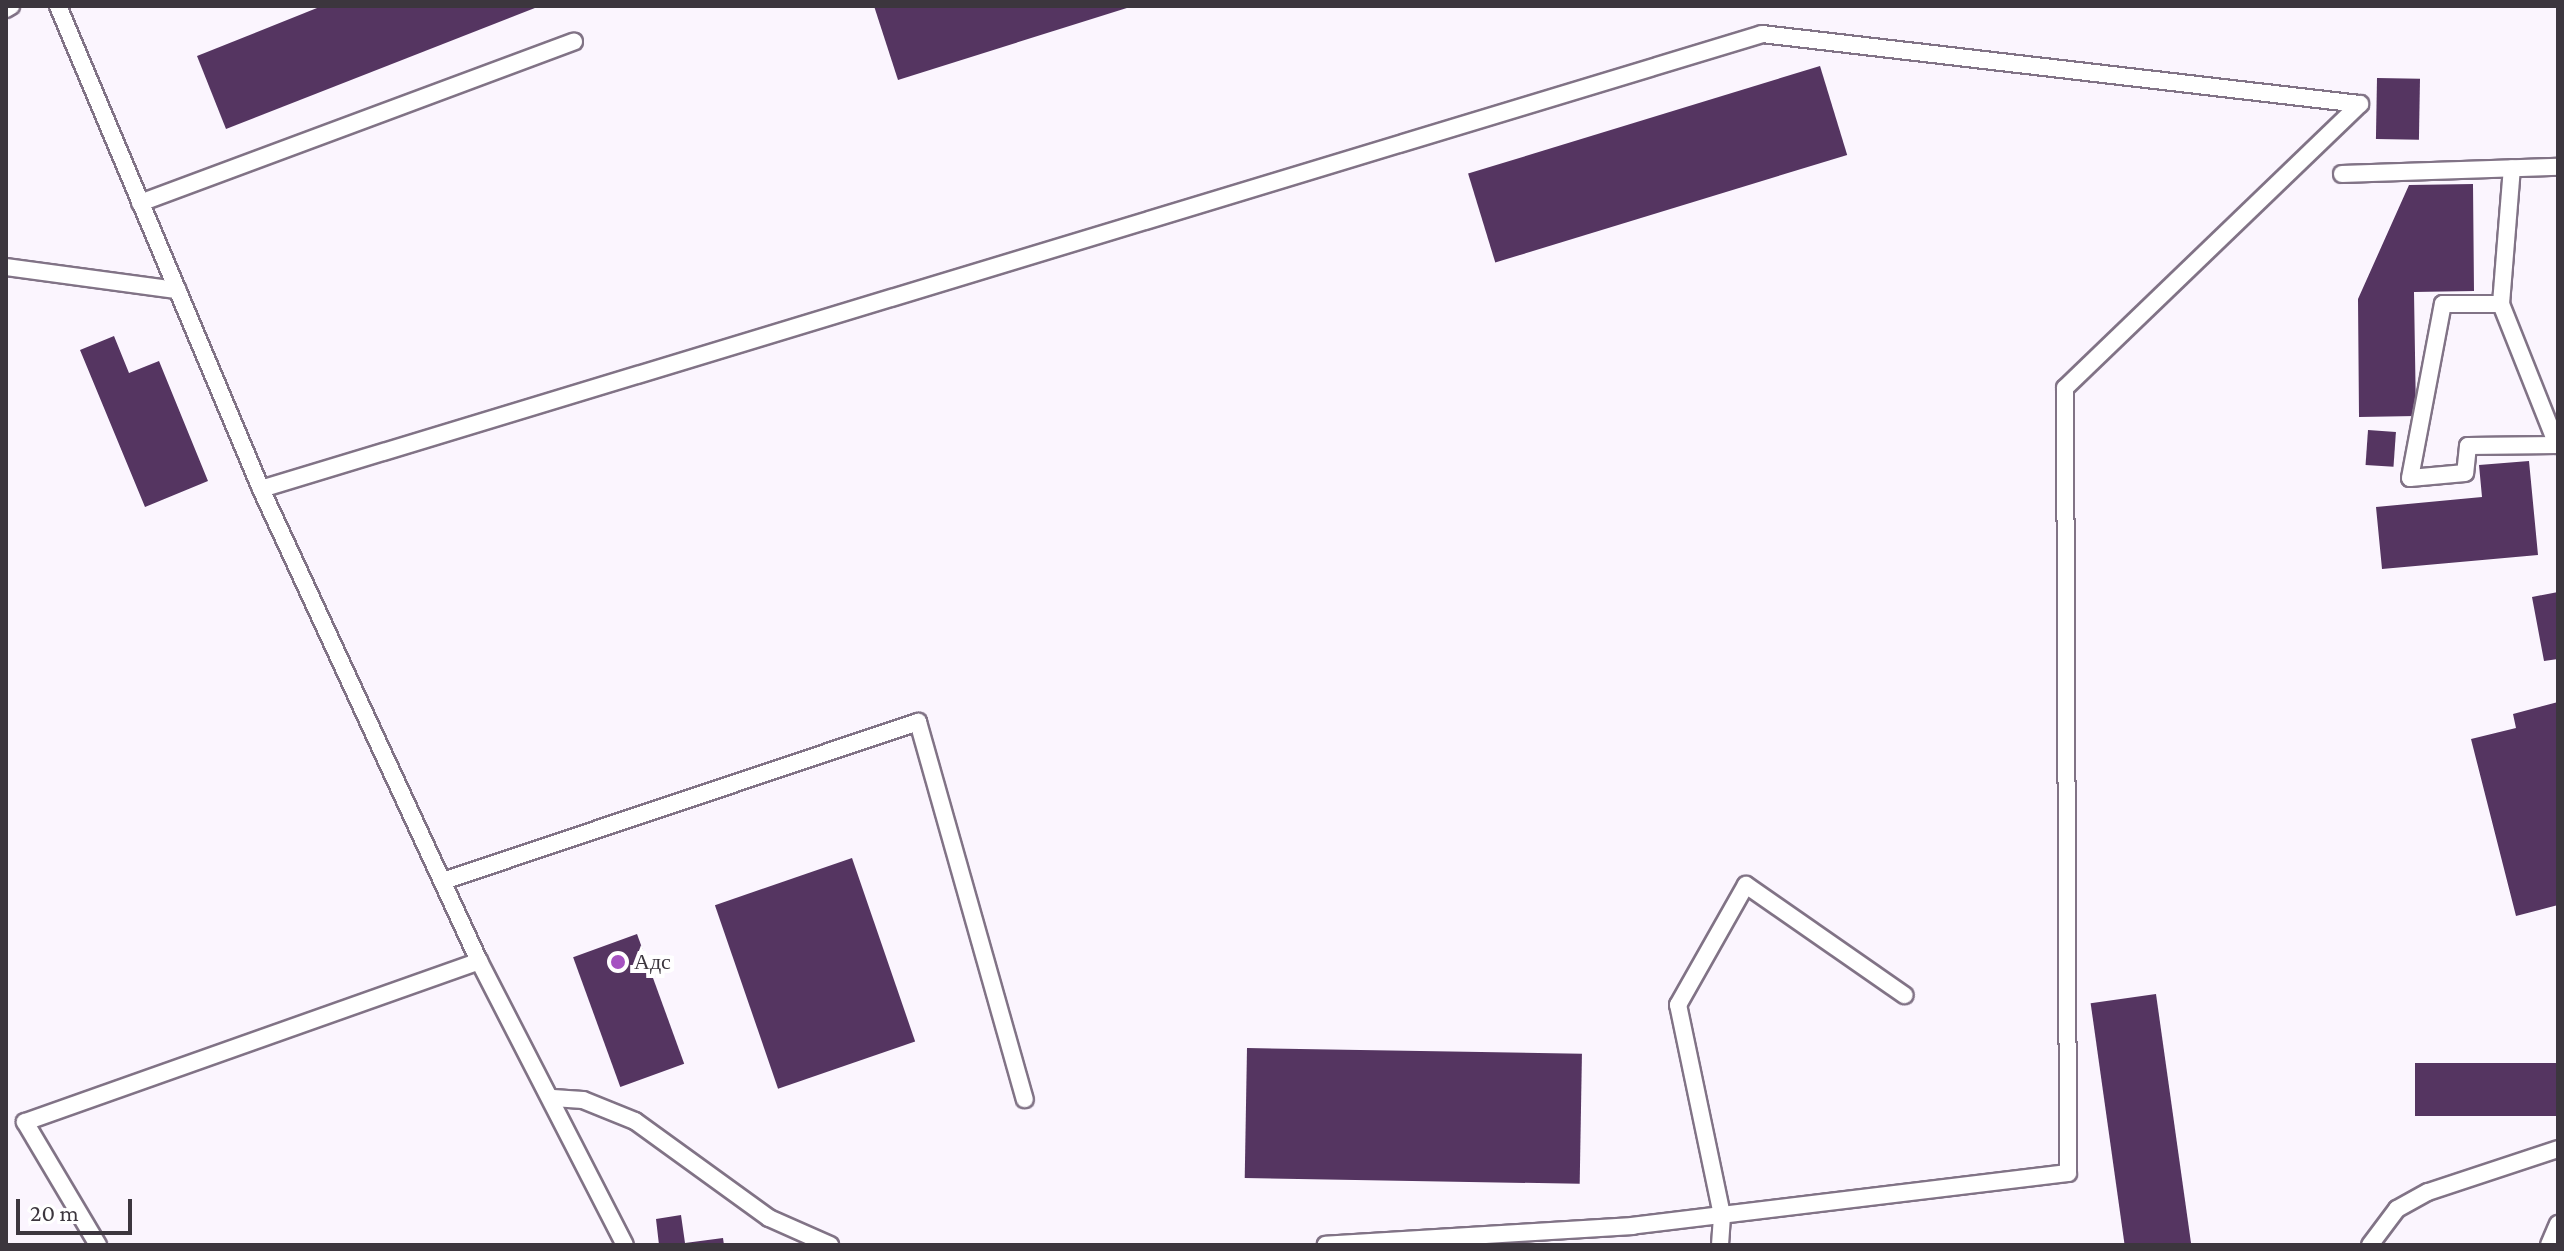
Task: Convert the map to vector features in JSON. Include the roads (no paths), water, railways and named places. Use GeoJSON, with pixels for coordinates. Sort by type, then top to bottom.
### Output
{"type":"FeatureCollection","features":[{"type":"Feature","properties":{"kind":"lane"},"geometry":{"type":"LineString","coordinates":[[58,6],[261,489],[479,961],[553,1098],[625,1245]]}},
{"type":"Feature","properties":{"kind":"lane"},"geometry":{"type":"LineString","coordinates":[[261,489],[1762,34],[2360,104],[2065,388],[2068,1173],[1722,1215],[1326,1245]]}},
{"type":"Feature","properties":{"kind":"lane"},"geometry":{"type":"LineString","coordinates":[[140,203],[574,42]]}},
{"type":"Feature","properties":{"kind":"lane"},"geometry":{"type":"LineString","coordinates":[[2342,174],[2558,167]]}},
{"type":"Feature","properties":{"kind":"lane"},"geometry":{"type":"LineString","coordinates":[[2501,304],[2443,304],[2410,478],[2465,473],[2468,446],[2557,445],[2501,304],[2512,168]]}},
{"type":"Feature","properties":{"kind":"lane"},"geometry":{"type":"LineString","coordinates":[[6,267],[177,290]]}},
{"type":"Feature","properties":{"kind":"lane"},"geometry":{"type":"LineString","coordinates":[[443,881],[918,722],[1025,1099]]}},
{"type":"Feature","properties":{"kind":"lane"},"geometry":{"type":"LineString","coordinates":[[1720,1245],[1722,1215],[1678,1005],[1746,885],[1904,995]]}},
{"type":"Feature","properties":{"kind":"lane"},"geometry":{"type":"LineString","coordinates":[[98,1245],[25,1122],[479,961]]}},
{"type":"Feature","properties":{"kind":"lane"},"geometry":{"type":"LineString","coordinates":[[553,1098],[583,1100],[635,1121],[769,1218],[830,1245]]}},
{"type":"Feature","properties":{"kind":"lane"},"geometry":{"type":"LineString","coordinates":[[2370,1245],[2397,1209],[2428,1192],[2558,1149]]}},
{"type":"Feature","properties":{"kind":"lane"},"geometry":{"type":"LineString","coordinates":[[2549,1245],[2558,1224]]}},
{"type":"Feature","properties":{"kind":"place","name":"Адс"},"geometry":{"type":"Point","coordinates":[618,962]}}]}
